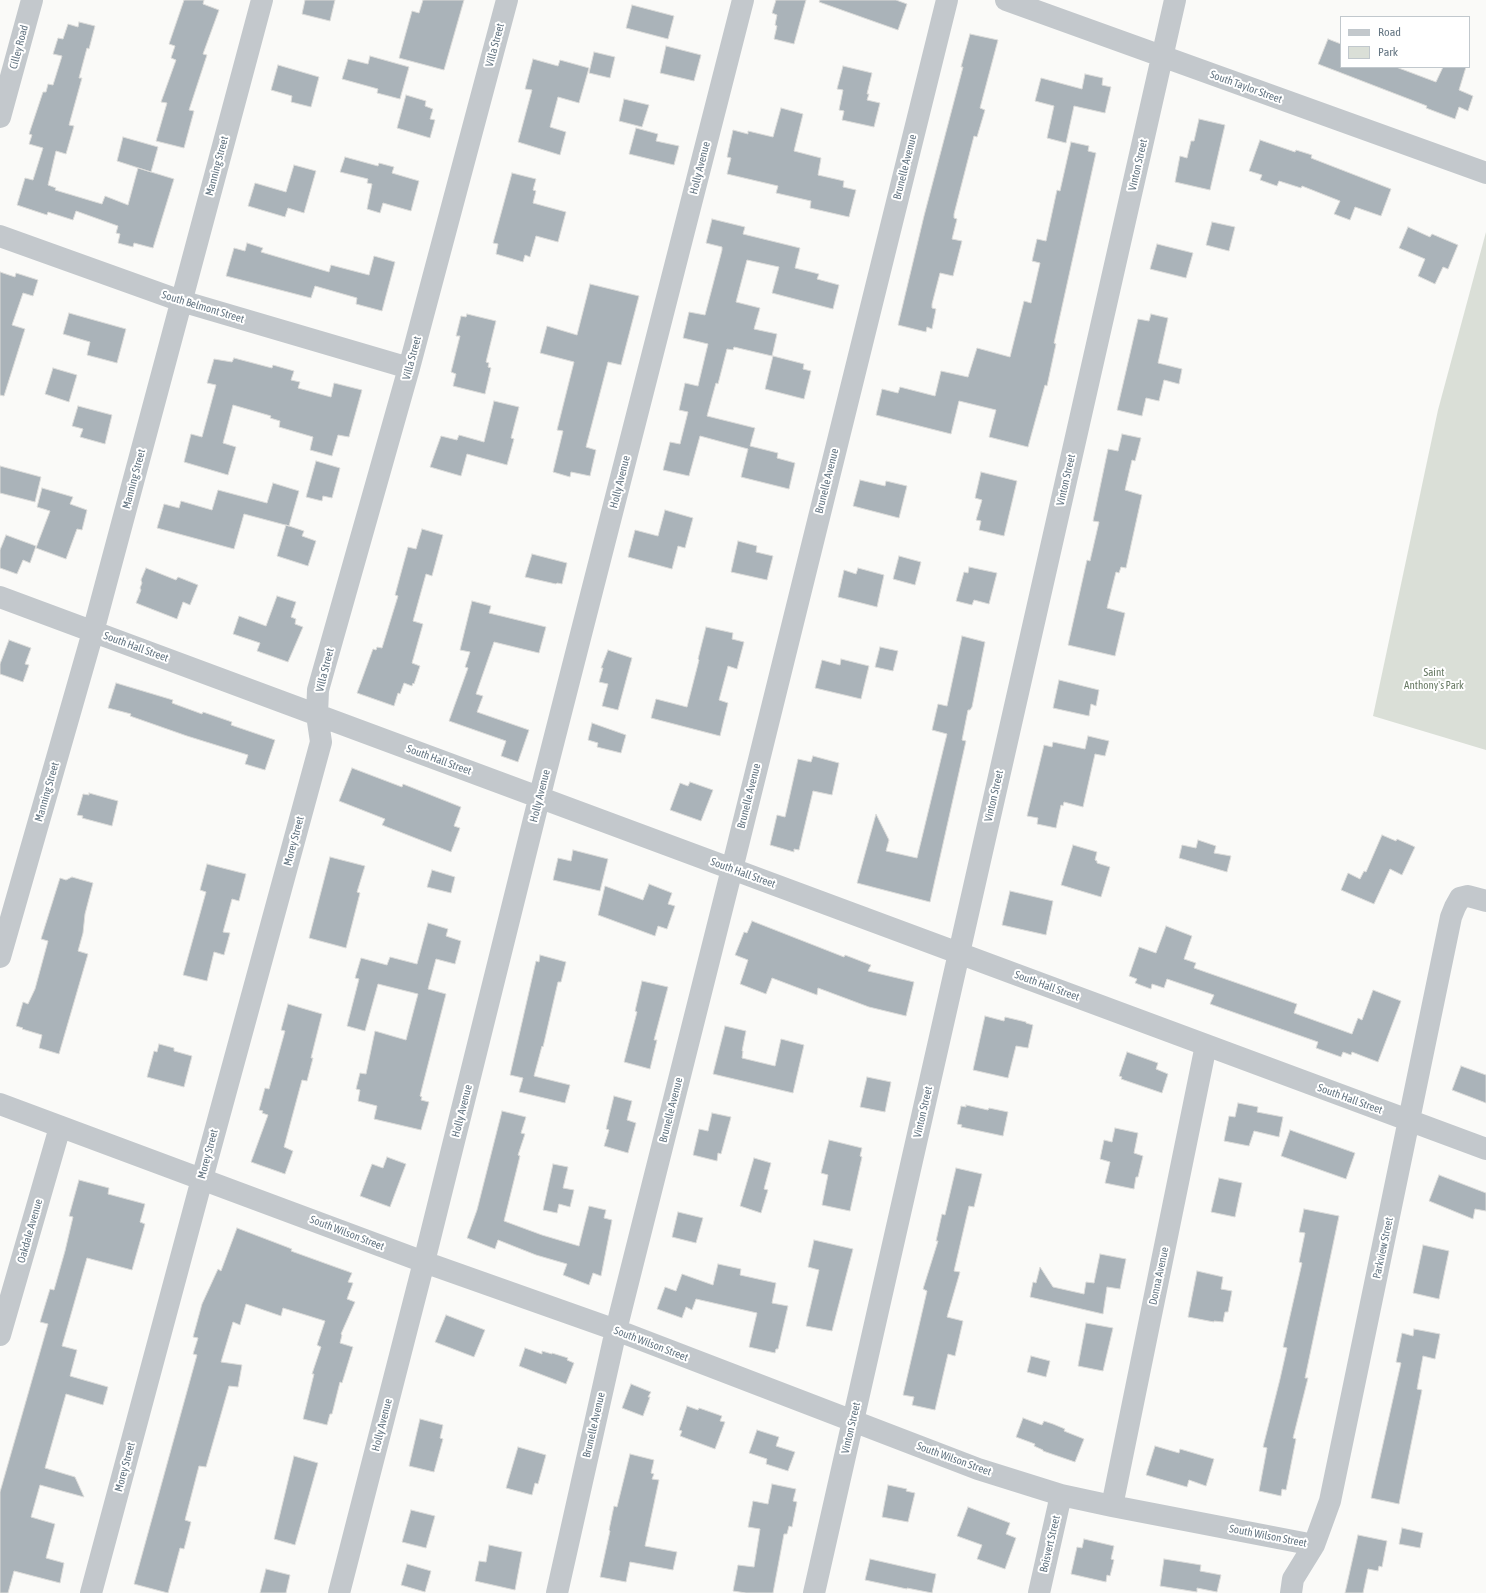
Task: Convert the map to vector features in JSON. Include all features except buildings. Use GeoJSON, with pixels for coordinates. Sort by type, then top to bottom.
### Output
{"type":"FeatureCollection","features":[{"type":"Feature","properties":{"kind":"street","name":"Cilley Road"},"geometry":{"type":"LineString","coordinates":[[0,117],[32,0]]}},
{"type":"Feature","properties":{"kind":"street","name":"Manning Street"},"geometry":{"type":"LineString","coordinates":[[0,957],[93,632],[262,0]]}},
{"type":"Feature","properties":{"kind":"street","name":"Villa Street"},"geometry":{"type":"LineString","coordinates":[[317,715],[318,690],[409,368],[507,0]]}},
{"type":"Feature","properties":{"kind":"street","name":"Holly Avenue"},"geometry":{"type":"LineString","coordinates":[[339,1593],[744,0]]}},
{"type":"Feature","properties":{"kind":"street","name":"Brunelle Avenue"},"geometry":{"type":"LineString","coordinates":[[557,1593],[616,1330],[732,869],[947,0]]}},
{"type":"Feature","properties":{"kind":"street","name":"South Taylor Street"},"geometry":{"type":"LineString","coordinates":[[1006,0],[1486,173]]}},
{"type":"Feature","properties":{"kind":"street","name":"Vinton Street"},"geometry":{"type":"LineString","coordinates":[[814,1593],[1175,0]]}},
{"type":"Feature","properties":{"kind":"street","name":"South Belmont Street"},"geometry":{"type":"LineString","coordinates":[[0,236],[181,301],[409,368]]}},
{"type":"Feature","properties":{"kind":"street","name":"South Hall Street"},"geometry":{"type":"LineString","coordinates":[[0,597],[1486,1149]]}},
{"type":"Feature","properties":{"kind":"street","name":"Morey Street"},"geometry":{"type":"LineString","coordinates":[[91,1593],[321,742],[317,715]]}},
{"type":"Feature","properties":{"kind":"street","name":"Parkview Street"},"geometry":{"type":"LineString","coordinates":[[1291,1593],[1293,1579],[1314,1545],[1330,1501],[1410,1121],[1446,934],[1454,906],[1460,898],[1468,896],[1486,901]]}},
{"type":"Feature","properties":{"kind":"street","name":"Donna Avenue"},"geometry":{"type":"LineString","coordinates":[[1112,1506],[1206,1045]]}},
{"type":"Feature","properties":{"kind":"street","name":"South Wilson Street"},"geometry":{"type":"LineString","coordinates":[[0,1104],[60,1128],[424,1262],[616,1330],[978,1469],[1062,1495],[1314,1545]]}},
{"type":"Feature","properties":{"kind":"street","name":"Oakdale Avenue"},"geometry":{"type":"LineString","coordinates":[[0,1335],[60,1128]]}},
{"type":"Feature","properties":{"kind":"street","name":"Boisvert Street"},"geometry":{"type":"LineString","coordinates":[[1039,1593],[1062,1495]]}},
{"type":"Feature","properties":{"kind":"green space","name":"Saint Anthony's Park"},"geometry":{"type":"Polygon","coordinates":[[[1486,232],[1486,750],[1373,716],[1438,410],[1486,232]]]}}]}
